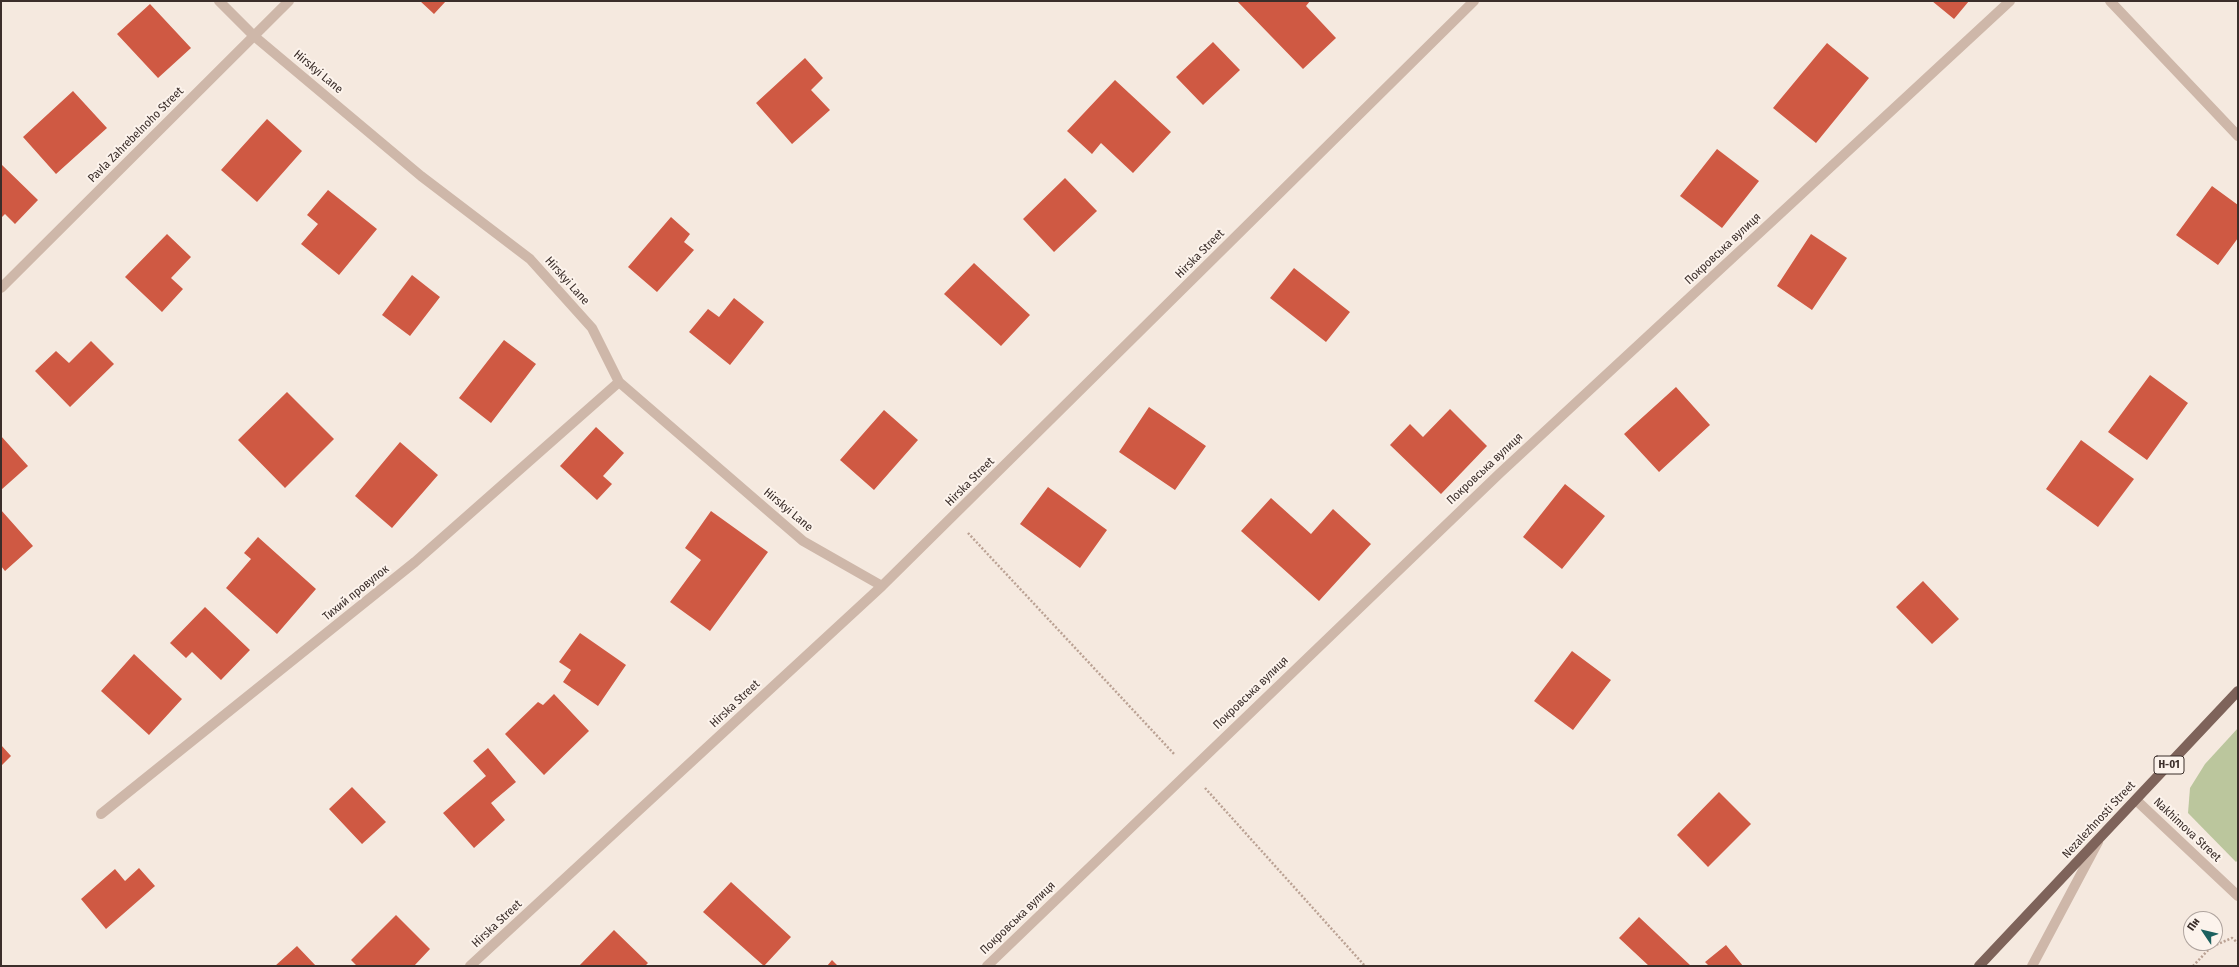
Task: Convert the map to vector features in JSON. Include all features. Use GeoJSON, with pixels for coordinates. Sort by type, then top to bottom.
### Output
{"type":"FeatureCollection","features":[{"type":"Feature","properties":{"kind":"main road","name":"Nezalezhnosti Street"},"geometry":{"type":"LineString","coordinates":[[1979,966],[2238,691]]}},
{"type":"Feature","properties":{"kind":"street","name":"Hirskyi Lane"},"geometry":{"type":"LineString","coordinates":[[219,1],[254,36],[422,176],[530,259],[592,328],[619,382],[803,541],[882,586]]}},
{"type":"Feature","properties":{"kind":"street","name":"Pavla Zahrebelnoho Street"},"geometry":{"type":"LineString","coordinates":[[1,288],[289,1]]}},
{"type":"Feature","properties":{"kind":"street","name":"Hirska Street"},"geometry":{"type":"LineString","coordinates":[[470,966],[882,586],[1474,1]]}},
{"type":"Feature","properties":{"kind":"street","name":"Покровська вулиця"},"geometry":{"type":"LineString","coordinates":[[987,966],[1500,473],[2010,1]]}},
{"type":"Feature","properties":{"kind":"street"},"geometry":{"type":"LineString","coordinates":[[2110,1],[2238,136]]}},
{"type":"Feature","properties":{"kind":"street","name":"Тихий провулок"},"geometry":{"type":"LineString","coordinates":[[101,814],[415,562],[619,382]]}},
{"type":"Feature","properties":{"kind":"street","name":"Nakhimova Street"},"geometry":{"type":"LineString","coordinates":[[2136,800],[2238,896]]}},
{"type":"Feature","properties":{"kind":"street"},"geometry":{"type":"LineString","coordinates":[[2032,966],[2099,839]]}},
{"type":"Feature","properties":{"kind":"path"},"geometry":{"type":"LineString","coordinates":[[953,517],[1190,771],[1365,966]]}},
{"type":"Feature","properties":{"kind":"path"},"geometry":{"type":"LineString","coordinates":[[2193,966],[2211,947],[2232,938],[2238,943]]}},
{"type":"Feature","properties":{"kind":"green space"},"geometry":{"type":"Polygon","coordinates":[[[2238,728],[2238,860],[2236,862],[2188,813],[2190,788],[2205,764],[2238,728]]]}},
{"type":"Feature","properties":{"kind":"building"},"geometry":{"type":"Polygon","coordinates":[[[420,1],[446,1],[434,14],[420,1]]]}},
{"type":"Feature","properties":{"kind":"building"},"geometry":{"type":"Polygon","coordinates":[[[1237,1],[1310,1],[1306,6],[1336,38],[1303,69],[1237,1]]]}},
{"type":"Feature","properties":{"kind":"building"},"geometry":{"type":"Polygon","coordinates":[[[1932,1],[1969,1],[1954,19],[1932,1]]]}},
{"type":"Feature","properties":{"kind":"building"},"geometry":{"type":"Polygon","coordinates":[[[150,4],[191,48],[158,78],[117,34],[150,4]]]}},
{"type":"Feature","properties":{"kind":"building"},"geometry":{"type":"Polygon","coordinates":[[[1213,42],[1240,70],[1203,105],[1176,77],[1213,42]]]}},
{"type":"Feature","properties":{"kind":"building"},"geometry":{"type":"Polygon","coordinates":[[[1827,43],[1869,78],[1816,143],[1773,108],[1827,43]]]}},
{"type":"Feature","properties":{"kind":"building"},"geometry":{"type":"Polygon","coordinates":[[[805,58],[823,78],[811,90],[830,110],[792,144],[756,103],[805,58]]]}},
{"type":"Feature","properties":{"kind":"building"},"geometry":{"type":"Polygon","coordinates":[[[1115,80],[1171,132],[1133,173],[1101,143],[1092,154],[1067,131],[1115,80]]]}},
{"type":"Feature","properties":{"kind":"building"},"geometry":{"type":"Polygon","coordinates":[[[73,91],[107,128],[56,174],[23,137],[73,91]]]}},
{"type":"Feature","properties":{"kind":"building"},"geometry":{"type":"Polygon","coordinates":[[[267,119],[302,151],[257,202],[221,170],[267,119]]]}},
{"type":"Feature","properties":{"kind":"building"},"geometry":{"type":"Polygon","coordinates":[[[1717,149],[1759,181],[1722,228],[1680,196],[1717,149]]]}},
{"type":"Feature","properties":{"kind":"building"},"geometry":{"type":"Polygon","coordinates":[[[1,164],[38,200],[15,224],[5,214],[1,218],[1,164]]]}},
{"type":"Feature","properties":{"kind":"building"},"geometry":{"type":"Polygon","coordinates":[[[1065,178],[1097,211],[1054,252],[1023,219],[1065,178]]]}},
{"type":"Feature","properties":{"kind":"building"},"geometry":{"type":"Polygon","coordinates":[[[2212,186],[2238,205],[2238,238],[2218,265],[2176,235],[2212,186]]]}},
{"type":"Feature","properties":{"kind":"building"},"geometry":{"type":"Polygon","coordinates":[[[328,190],[377,229],[339,275],[301,244],[318,224],[307,215],[328,190]]]}},
{"type":"Feature","properties":{"kind":"building"},"geometry":{"type":"Polygon","coordinates":[[[671,217],[690,234],[684,242],[694,250],[657,292],[628,267],[671,217]]]}},
{"type":"Feature","properties":{"kind":"building"},"geometry":{"type":"Polygon","coordinates":[[[167,234],[191,257],[171,278],[183,289],[162,312],[125,277],[167,234]]]}},
{"type":"Feature","properties":{"kind":"building"},"geometry":{"type":"Polygon","coordinates":[[[1811,234],[1847,258],[1812,310],[1777,286],[1811,234]]]}},
{"type":"Feature","properties":{"kind":"building"},"geometry":{"type":"Polygon","coordinates":[[[974,263],[1030,315],[1001,346],[944,294],[974,263]]]}},
{"type":"Feature","properties":{"kind":"building"},"geometry":{"type":"Polygon","coordinates":[[[1294,268],[1350,312],[1326,342],[1270,298],[1294,268]]]}},
{"type":"Feature","properties":{"kind":"building"},"geometry":{"type":"Polygon","coordinates":[[[412,275],[440,297],[410,336],[382,315],[412,275]]]}},
{"type":"Feature","properties":{"kind":"building"},"geometry":{"type":"Polygon","coordinates":[[[734,298],[764,322],[730,365],[689,332],[708,309],[719,317],[734,298]]]}},
{"type":"Feature","properties":{"kind":"building"},"geometry":{"type":"Polygon","coordinates":[[[504,340],[536,364],[491,423],[459,398],[504,340]]]}},
{"type":"Feature","properties":{"kind":"building"},"geometry":{"type":"Polygon","coordinates":[[[91,341],[114,364],[70,407],[35,371],[56,351],[69,363],[91,341]]]}},
{"type":"Feature","properties":{"kind":"building"},"geometry":{"type":"Polygon","coordinates":[[[2150,375],[2188,403],[2147,460],[2108,432],[2150,375]]]}},
{"type":"Feature","properties":{"kind":"building"},"geometry":{"type":"Polygon","coordinates":[[[1676,387],[1710,425],[1659,472],[1624,434],[1676,387]]]}},
{"type":"Feature","properties":{"kind":"building"},"geometry":{"type":"Polygon","coordinates":[[[287,392],[334,439],[285,488],[238,440],[287,392]]]}},
{"type":"Feature","properties":{"kind":"building"},"geometry":{"type":"Polygon","coordinates":[[[1149,407],[1206,446],[1175,490],[1119,452],[1149,407]]]}},
{"type":"Feature","properties":{"kind":"building"},"geometry":{"type":"Polygon","coordinates":[[[1450,409],[1487,446],[1441,494],[1390,445],[1410,424],[1423,437],[1450,409]]]}},
{"type":"Feature","properties":{"kind":"building"},"geometry":{"type":"Polygon","coordinates":[[[884,410],[918,440],[874,490],[840,460],[884,410]]]}},
{"type":"Feature","properties":{"kind":"building"},"geometry":{"type":"Polygon","coordinates":[[[596,427],[624,453],[603,476],[612,484],[597,500],[560,466],[596,427]]]}},
{"type":"Feature","properties":{"kind":"building"},"geometry":{"type":"Polygon","coordinates":[[[1,436],[28,466],[1,490],[1,436]]]}},
{"type":"Feature","properties":{"kind":"building"},"geometry":{"type":"Polygon","coordinates":[[[2081,440],[2134,479],[2098,527],[2046,489],[2081,440]]]}},
{"type":"Feature","properties":{"kind":"building"},"geometry":{"type":"Polygon","coordinates":[[[400,442],[438,475],[392,528],[355,496],[400,442]]]}},
{"type":"Feature","properties":{"kind":"building"},"geometry":{"type":"Polygon","coordinates":[[[1565,484],[1605,516],[1562,569],[1523,537],[1565,484]]]}},
{"type":"Feature","properties":{"kind":"building"},"geometry":{"type":"Polygon","coordinates":[[[1048,487],[1107,530],[1080,568],[1020,524],[1048,487]]]}},
{"type":"Feature","properties":{"kind":"building"},"geometry":{"type":"Polygon","coordinates":[[[1271,498],[1311,534],[1333,509],[1371,544],[1319,601],[1241,531],[1271,498]]]}},
{"type":"Feature","properties":{"kind":"building"},"geometry":{"type":"Polygon","coordinates":[[[1,510],[33,546],[5,571],[1,566],[1,510]]]}},
{"type":"Feature","properties":{"kind":"building"},"geometry":{"type":"Polygon","coordinates":[[[711,511],[768,552],[710,631],[670,602],[701,560],[685,548],[711,511]]]}},
{"type":"Feature","properties":{"kind":"building"},"geometry":{"type":"Polygon","coordinates":[[[258,537],[316,589],[277,634],[226,588],[251,559],[244,553],[258,537]]]}},
{"type":"Feature","properties":{"kind":"building"},"geometry":{"type":"Polygon","coordinates":[[[1923,581],[1959,619],[1932,644],[1896,607],[1923,581]]]}},
{"type":"Feature","properties":{"kind":"building"},"geometry":{"type":"Polygon","coordinates":[[[205,607],[250,650],[221,680],[192,652],[186,658],[170,643],[205,607]]]}},
{"type":"Feature","properties":{"kind":"building"},"geometry":{"type":"Polygon","coordinates":[[[580,633],[626,665],[598,706],[563,682],[571,670],[559,662],[580,633]]]}},
{"type":"Feature","properties":{"kind":"building"},"geometry":{"type":"Polygon","coordinates":[[[1572,651],[1611,680],[1573,730],[1534,701],[1572,651]]]}},
{"type":"Feature","properties":{"kind":"building"},"geometry":{"type":"Polygon","coordinates":[[[134,654],[182,699],[149,735],[101,691],[134,654]]]}},
{"type":"Feature","properties":{"kind":"building"},"geometry":{"type":"Polygon","coordinates":[[[554,694],[589,731],[544,775],[505,734],[538,702],[543,705],[554,694]]]}},
{"type":"Feature","properties":{"kind":"building"},"geometry":{"type":"Polygon","coordinates":[[[1,745],[11,756],[1,766],[1,745]]]}},
{"type":"Feature","properties":{"kind":"building"},"geometry":{"type":"Polygon","coordinates":[[[488,748],[516,782],[491,803],[505,820],[474,848],[443,813],[486,776],[473,761],[488,748]]]}},
{"type":"Feature","properties":{"kind":"building"},"geometry":{"type":"Polygon","coordinates":[[[352,787],[386,822],[362,844],[329,809],[352,787]]]}},
{"type":"Feature","properties":{"kind":"building"},"geometry":{"type":"Polygon","coordinates":[[[1719,792],[1751,824],[1708,867],[1677,835],[1719,792]]]}},
{"type":"Feature","properties":{"kind":"building"},"geometry":{"type":"Polygon","coordinates":[[[139,868],[155,886],[106,929],[81,899],[115,869],[125,881],[139,868]]]}},
{"type":"Feature","properties":{"kind":"building"},"geometry":{"type":"Polygon","coordinates":[[[731,882],[791,937],[764,966],[703,912],[731,882]]]}},
{"type":"Feature","properties":{"kind":"building"},"geometry":{"type":"Polygon","coordinates":[[[396,915],[430,949],[414,966],[357,966],[351,960],[396,915]]]}},
{"type":"Feature","properties":{"kind":"building"},"geometry":{"type":"Polygon","coordinates":[[[1639,917],[1691,966],[1649,966],[1619,938],[1639,917]]]}},
{"type":"Feature","properties":{"kind":"building"},"geometry":{"type":"Polygon","coordinates":[[[614,930],[648,963],[645,966],[579,966],[614,930]]]}},
{"type":"Feature","properties":{"kind":"building"},"geometry":{"type":"Polygon","coordinates":[[[1726,945],[1743,966],[1709,966],[1705,962],[1726,945]]]}},
{"type":"Feature","properties":{"kind":"building"},"geometry":{"type":"Polygon","coordinates":[[[297,946],[316,966],[275,966],[297,946]]]}},
{"type":"Feature","properties":{"kind":"building"},"geometry":{"type":"Polygon","coordinates":[[[832,960],[838,966],[827,966],[832,960]]]}}]}
